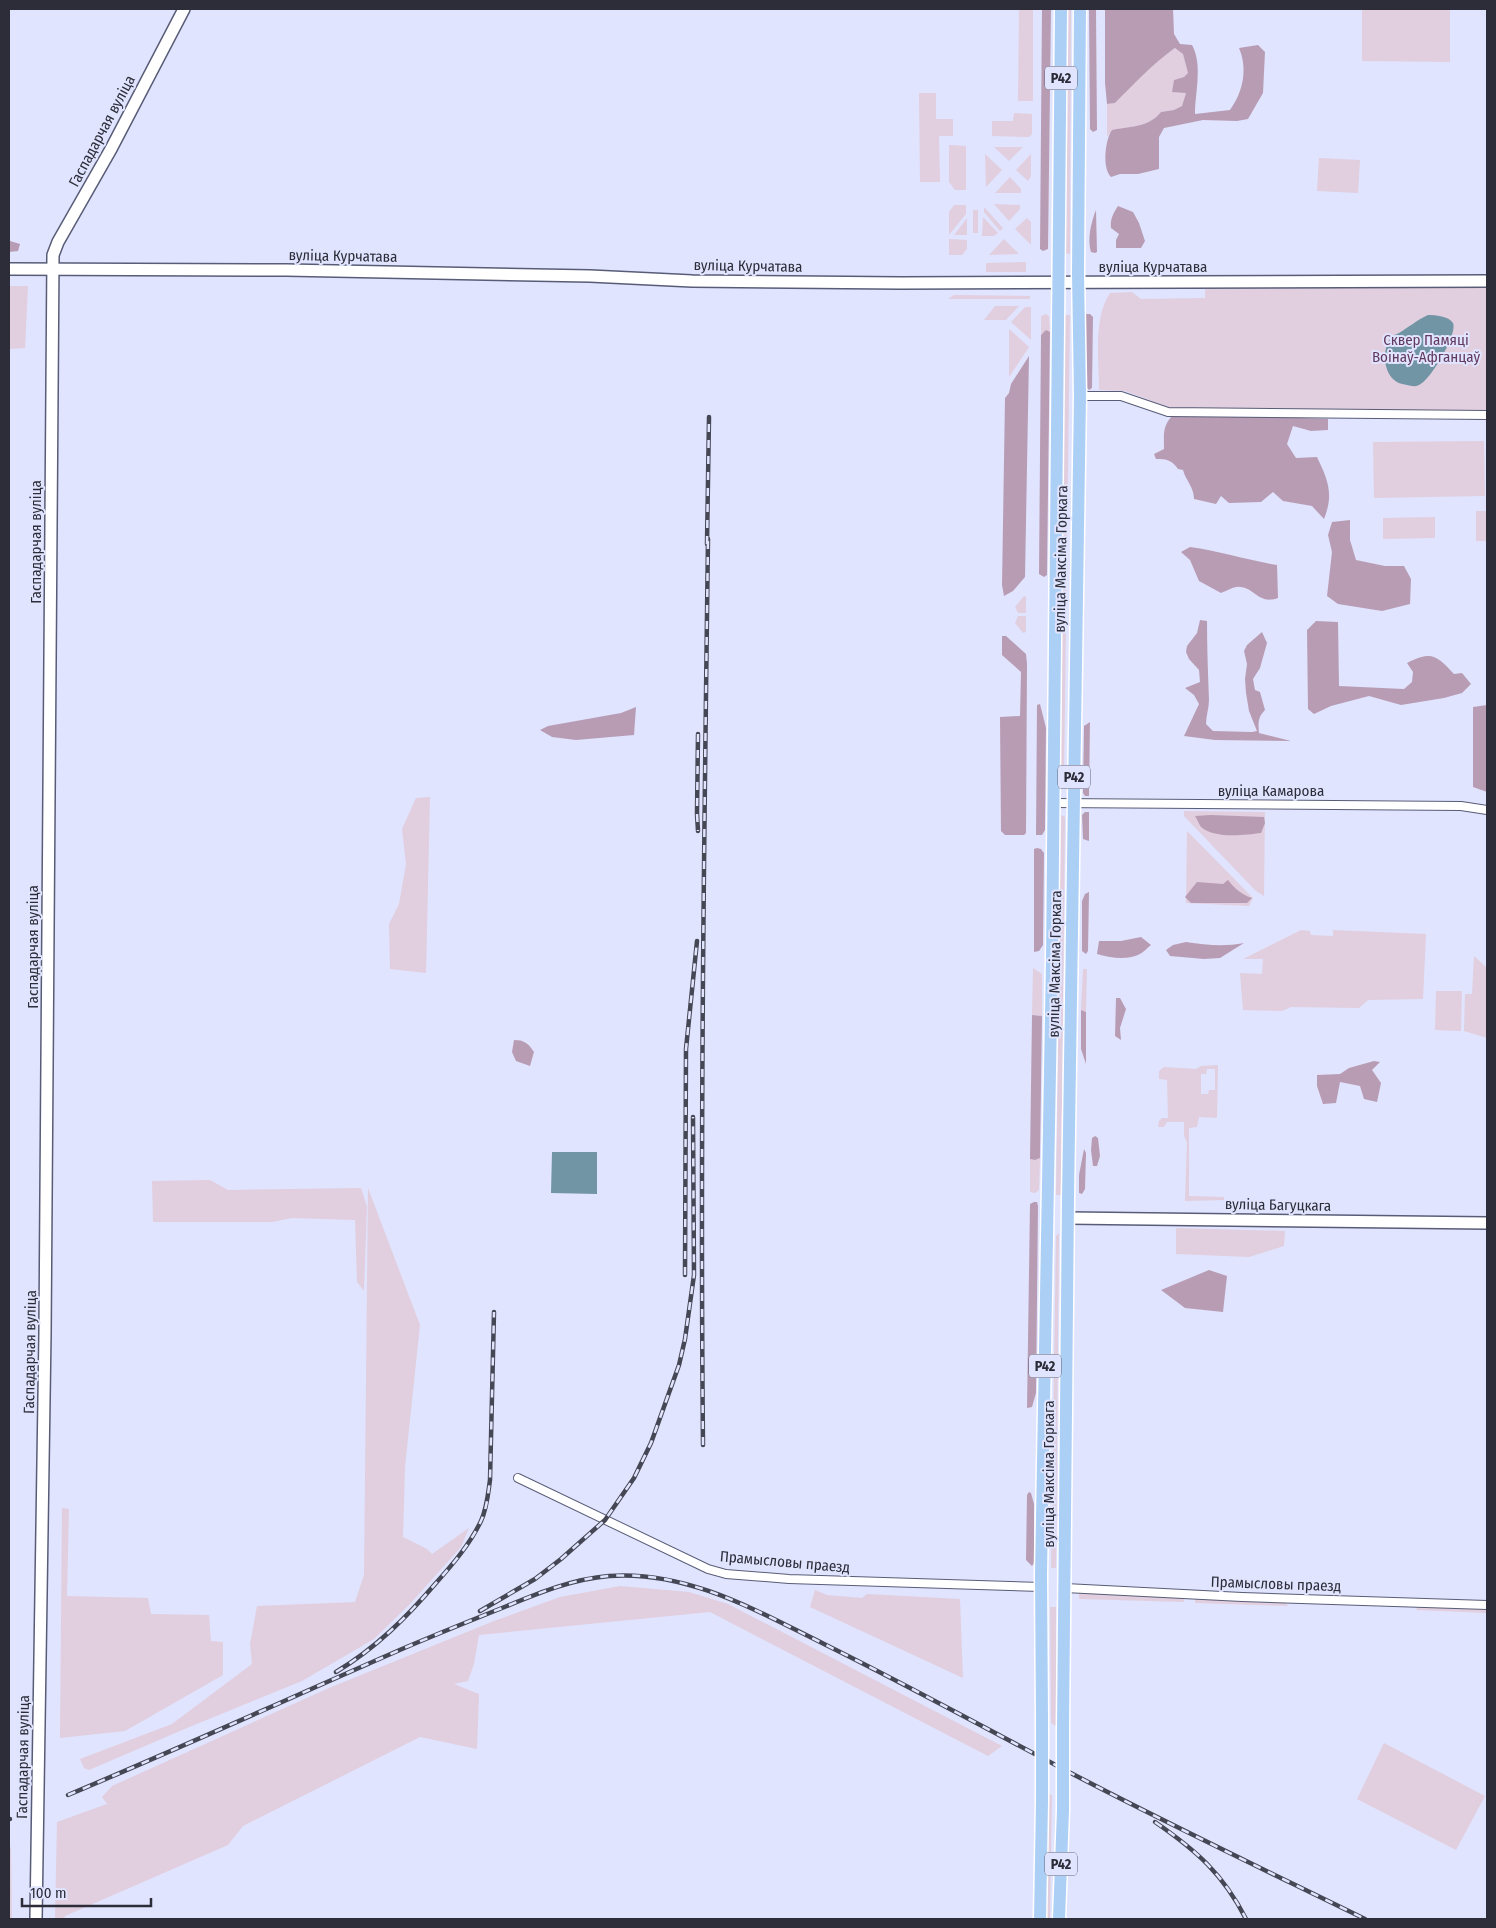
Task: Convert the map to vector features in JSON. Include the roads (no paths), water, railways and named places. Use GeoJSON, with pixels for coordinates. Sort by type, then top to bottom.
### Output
{"type":"FeatureCollection","features":[{"type":"Feature","properties":{"kind":"main road","name":"вуліца Максіма Горкага"},"geometry":{"type":"LineString","coordinates":[[1040,1919],[1042,1801],[1041,1587],[1054,804],[1061,9]]}},
{"type":"Feature","properties":{"kind":"main road","name":"вуліца Максіма Горкага"},"geometry":{"type":"LineString","coordinates":[[1059,1919],[1063,1810],[1068,1218],[1080,396],[1080,9]]}},
{"type":"Feature","properties":{"kind":"main road"},"geometry":{"type":"LineString","coordinates":[[1048,1217],[1068,1218]]}},
{"type":"Feature","properties":{"kind":"street","name":"Гаспадарчая вуліца"},"geometry":{"type":"LineString","coordinates":[[36,1919],[45,1323],[53,255],[58,242],[111,149],[184,9]]}},
{"type":"Feature","properties":{"kind":"street","name":"вуліца Курчатава"},"geometry":{"type":"LineString","coordinates":[[9,269],[286,270],[692,280],[1059,283],[1487,281]]}},
{"type":"Feature","properties":{"kind":"street"},"geometry":{"type":"LineString","coordinates":[[1080,396],[1121,396],[1168,412],[1487,415]]}},
{"type":"Feature","properties":{"kind":"street","name":"вуліца Камарова"},"geometry":{"type":"LineString","coordinates":[[1054,804],[1431,805],[1462,806],[1487,810]]}},
{"type":"Feature","properties":{"kind":"street","name":"вуліца Багуцкага"},"geometry":{"type":"LineString","coordinates":[[1068,1218],[1487,1223]]}},
{"type":"Feature","properties":{"kind":"street","name":"Прамысловы праезд"},"geometry":{"type":"LineString","coordinates":[[518,1478],[708,1569],[726,1574],[816,1580],[1041,1587]]}},
{"type":"Feature","properties":{"kind":"street","name":"Прамысловы праезд"},"geometry":{"type":"LineString","coordinates":[[1065,1588],[1250,1597],[1487,1605]]}},
{"type":"Feature","properties":{"kind":"water"},"geometry":{"type":"Polygon","coordinates":[[[1428,315],[1445,317],[1453,323],[1451,337],[1447,346],[1436,367],[1424,382],[1414,386],[1398,382],[1393,379],[1387,370],[1385,352],[1389,341],[1394,335],[1428,315]]]}},
{"type":"Feature","properties":{"kind":"water"},"geometry":{"type":"Polygon","coordinates":[[[552,1152],[597,1152],[597,1194],[551,1193],[552,1152]]]}},
{"type":"Feature","properties":{"kind":"railway"},"geometry":{"type":"LineString","coordinates":[[707,544],[709,417]]}},
{"type":"Feature","properties":{"kind":"railway"},"geometry":{"type":"LineString","coordinates":[[703,1445],[702,1105],[708,539]]}},
{"type":"Feature","properties":{"kind":"railway"},"geometry":{"type":"LineString","coordinates":[[698,734],[698,831]]}},
{"type":"Feature","properties":{"kind":"railway"},"geometry":{"type":"LineString","coordinates":[[685,1275],[686,1049],[697,941]]}},
{"type":"Feature","properties":{"kind":"railway"},"geometry":{"type":"LineString","coordinates":[[480,1611],[535,1579],[605,1520],[634,1478],[651,1443],[679,1365],[685,1339],[694,1275],[693,1117]]}},
{"type":"Feature","properties":{"kind":"railway"},"geometry":{"type":"LineString","coordinates":[[336,1672],[378,1642],[414,1608],[461,1554],[481,1521],[486,1506],[490,1480],[494,1312]]}},
{"type":"Feature","properties":{"kind":"railway"},"geometry":{"type":"LineString","coordinates":[[68,1795],[402,1649],[532,1596],[583,1580],[609,1576],[638,1576],[666,1579],[694,1586],[747,1606],[885,1675],[1065,1770],[1215,1846],[1365,1919]]}},
{"type":"Feature","properties":{"kind":"railway"},"geometry":{"type":"LineString","coordinates":[[1155,1822],[1184,1843],[1208,1865],[1228,1889],[1246,1919]]}},
{"type":"Feature","properties":{"kind":"park label","name":"Сквер Памяці Воінаў-Афганцаў"},"geometry":{"type":"Point","coordinates":[1426,348]}}]}
